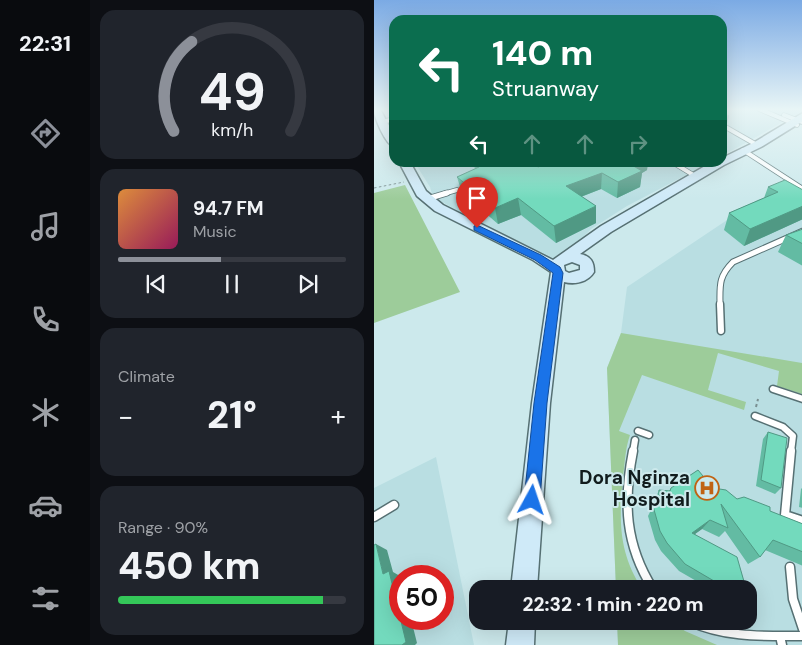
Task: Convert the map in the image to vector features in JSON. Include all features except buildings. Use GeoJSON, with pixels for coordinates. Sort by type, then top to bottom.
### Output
{"type":"FeatureCollection","features":[{"type":"Feature","properties":{"kind":"main road"},"geometry":{"type":"LineString","coordinates":[[727,159],[767,139]]}},
{"type":"Feature","properties":{"kind":"main road"},"geometry":{"type":"LineString","coordinates":[[407,167],[427,199],[446,212],[538,257],[560,265],[578,258],[585,261]]}},
{"type":"Feature","properties":{"kind":"main road"},"geometry":{"type":"LineString","coordinates":[[525,580],[541,403],[560,265],[595,236],[712,167]]}},
{"type":"Feature","properties":{"kind":"main road"},"geometry":{"type":"LineString","coordinates":[[560,265],[566,278],[576,278],[584,275],[588,270],[585,261],[590,249],[619,221]]}},
{"type":"Feature","properties":{"kind":"main road"},"geometry":{"type":"LineString","coordinates":[[550,332],[558,311],[576,278]]}},
{"type":"Feature","properties":{"kind":"main road"},"geometry":{"type":"LineString","coordinates":[[520,645],[521,630]]}},
{"type":"Feature","properties":{"kind":"lane"},"geometry":{"type":"LineString","coordinates":[[747,139],[757,145]]}},
{"type":"Feature","properties":{"kind":"lane"},"geometry":{"type":"LineString","coordinates":[[743,150],[802,189]]}},
{"type":"Feature","properties":{"kind":"lane"},"geometry":{"type":"LineString","coordinates":[[680,167],[695,176]]}},
{"type":"Feature","properties":{"kind":"lane"},"geometry":{"type":"LineString","coordinates":[[427,199],[457,190]]}},
{"type":"Feature","properties":{"kind":"lane"},"geometry":{"type":"LineString","coordinates":[[720,331],[720,283],[724,271],[733,262],[802,231]]}},
{"type":"Feature","properties":{"kind":"lane"},"geometry":{"type":"LineString","coordinates":[[773,389],[802,399]]}},
{"type":"Feature","properties":{"kind":"lane"},"geometry":{"type":"LineString","coordinates":[[755,416],[783,427],[792,436],[785,514],[802,521]]}},
{"type":"Feature","properties":{"kind":"lane"},"geometry":{"type":"LineString","coordinates":[[638,431],[649,435]]}},
{"type":"Feature","properties":{"kind":"lane"},"geometry":{"type":"LineString","coordinates":[[635,440],[631,462],[627,522],[634,554],[647,580]]}},
{"type":"Feature","properties":{"kind":"lane"},"geometry":{"type":"LineString","coordinates":[[374,517],[394,506]]}},
{"type":"Feature","properties":{"kind":"lane"},"geometry":{"type":"LineString","coordinates":[[790,567],[789,586],[802,629]]}},
{"type":"Feature","properties":{"kind":"lane"},"geometry":{"type":"LineString","coordinates":[[710,630],[732,636],[781,641],[802,636]]}},
{"type":"Feature","properties":{"kind":"path"},"geometry":{"type":"LineString","coordinates":[[374,188],[414,180]]}},
{"type":"Feature","properties":{"kind":"shaded area"},"geometry":{"type":"Polygon","coordinates":[[[727,139],[752,139],[727,153],[727,139]]]}},
{"type":"Feature","properties":{"kind":"shaded area"},"geometry":{"type":"Polygon","coordinates":[[[418,167],[701,167],[627,206],[591,229],[561,260],[540,256],[433,197],[430,187],[418,167]]]}},
{"type":"Feature","properties":{"kind":"shaded area","name":"Dora Nginza Hospital"},"geometry":{"type":"Polygon","coordinates":[[[802,184],[802,645],[618,645],[617,630],[757,630],[757,580],[616,580],[607,368],[621,333],[627,287],[757,200],[802,184]]]}},
{"type":"Feature","properties":{"kind":"shaded area"},"geometry":{"type":"Polygon","coordinates":[[[436,457],[469,620],[469,630],[471,630],[474,645],[374,645],[374,488],[436,457]]]}},
{"type":"Feature","properties":{"kind":"green space"},"geometry":{"type":"Polygon","coordinates":[[[405,185],[460,292],[374,323],[374,193],[405,185]]]}},
{"type":"Feature","properties":{"kind":"green space"},"geometry":{"type":"Polygon","coordinates":[[[621,333],[802,363],[802,394],[777,386],[779,371],[718,353],[708,390],[746,402],[744,410],[642,375],[619,431],[630,435],[626,451],[621,521],[624,548],[628,562],[637,580],[616,580],[607,368],[621,333]]]}},
{"type":"Feature","properties":{"kind":"green space"},"geometry":{"type":"Polygon","coordinates":[[[617,630],[684,630],[717,645],[618,645],[617,630]]]}},
{"type":"Feature","properties":{"kind":"place","name":"Dora Nginza Hospital"},"geometry":{"type":"Point","coordinates":[707,488]}},
{"type":"Feature","properties":{"kind":"route"},"geometry":{"type":"LineString","coordinates":[[477,228],[538,257],[556,269],[558,273],[541,403],[532,500]]}}]}
